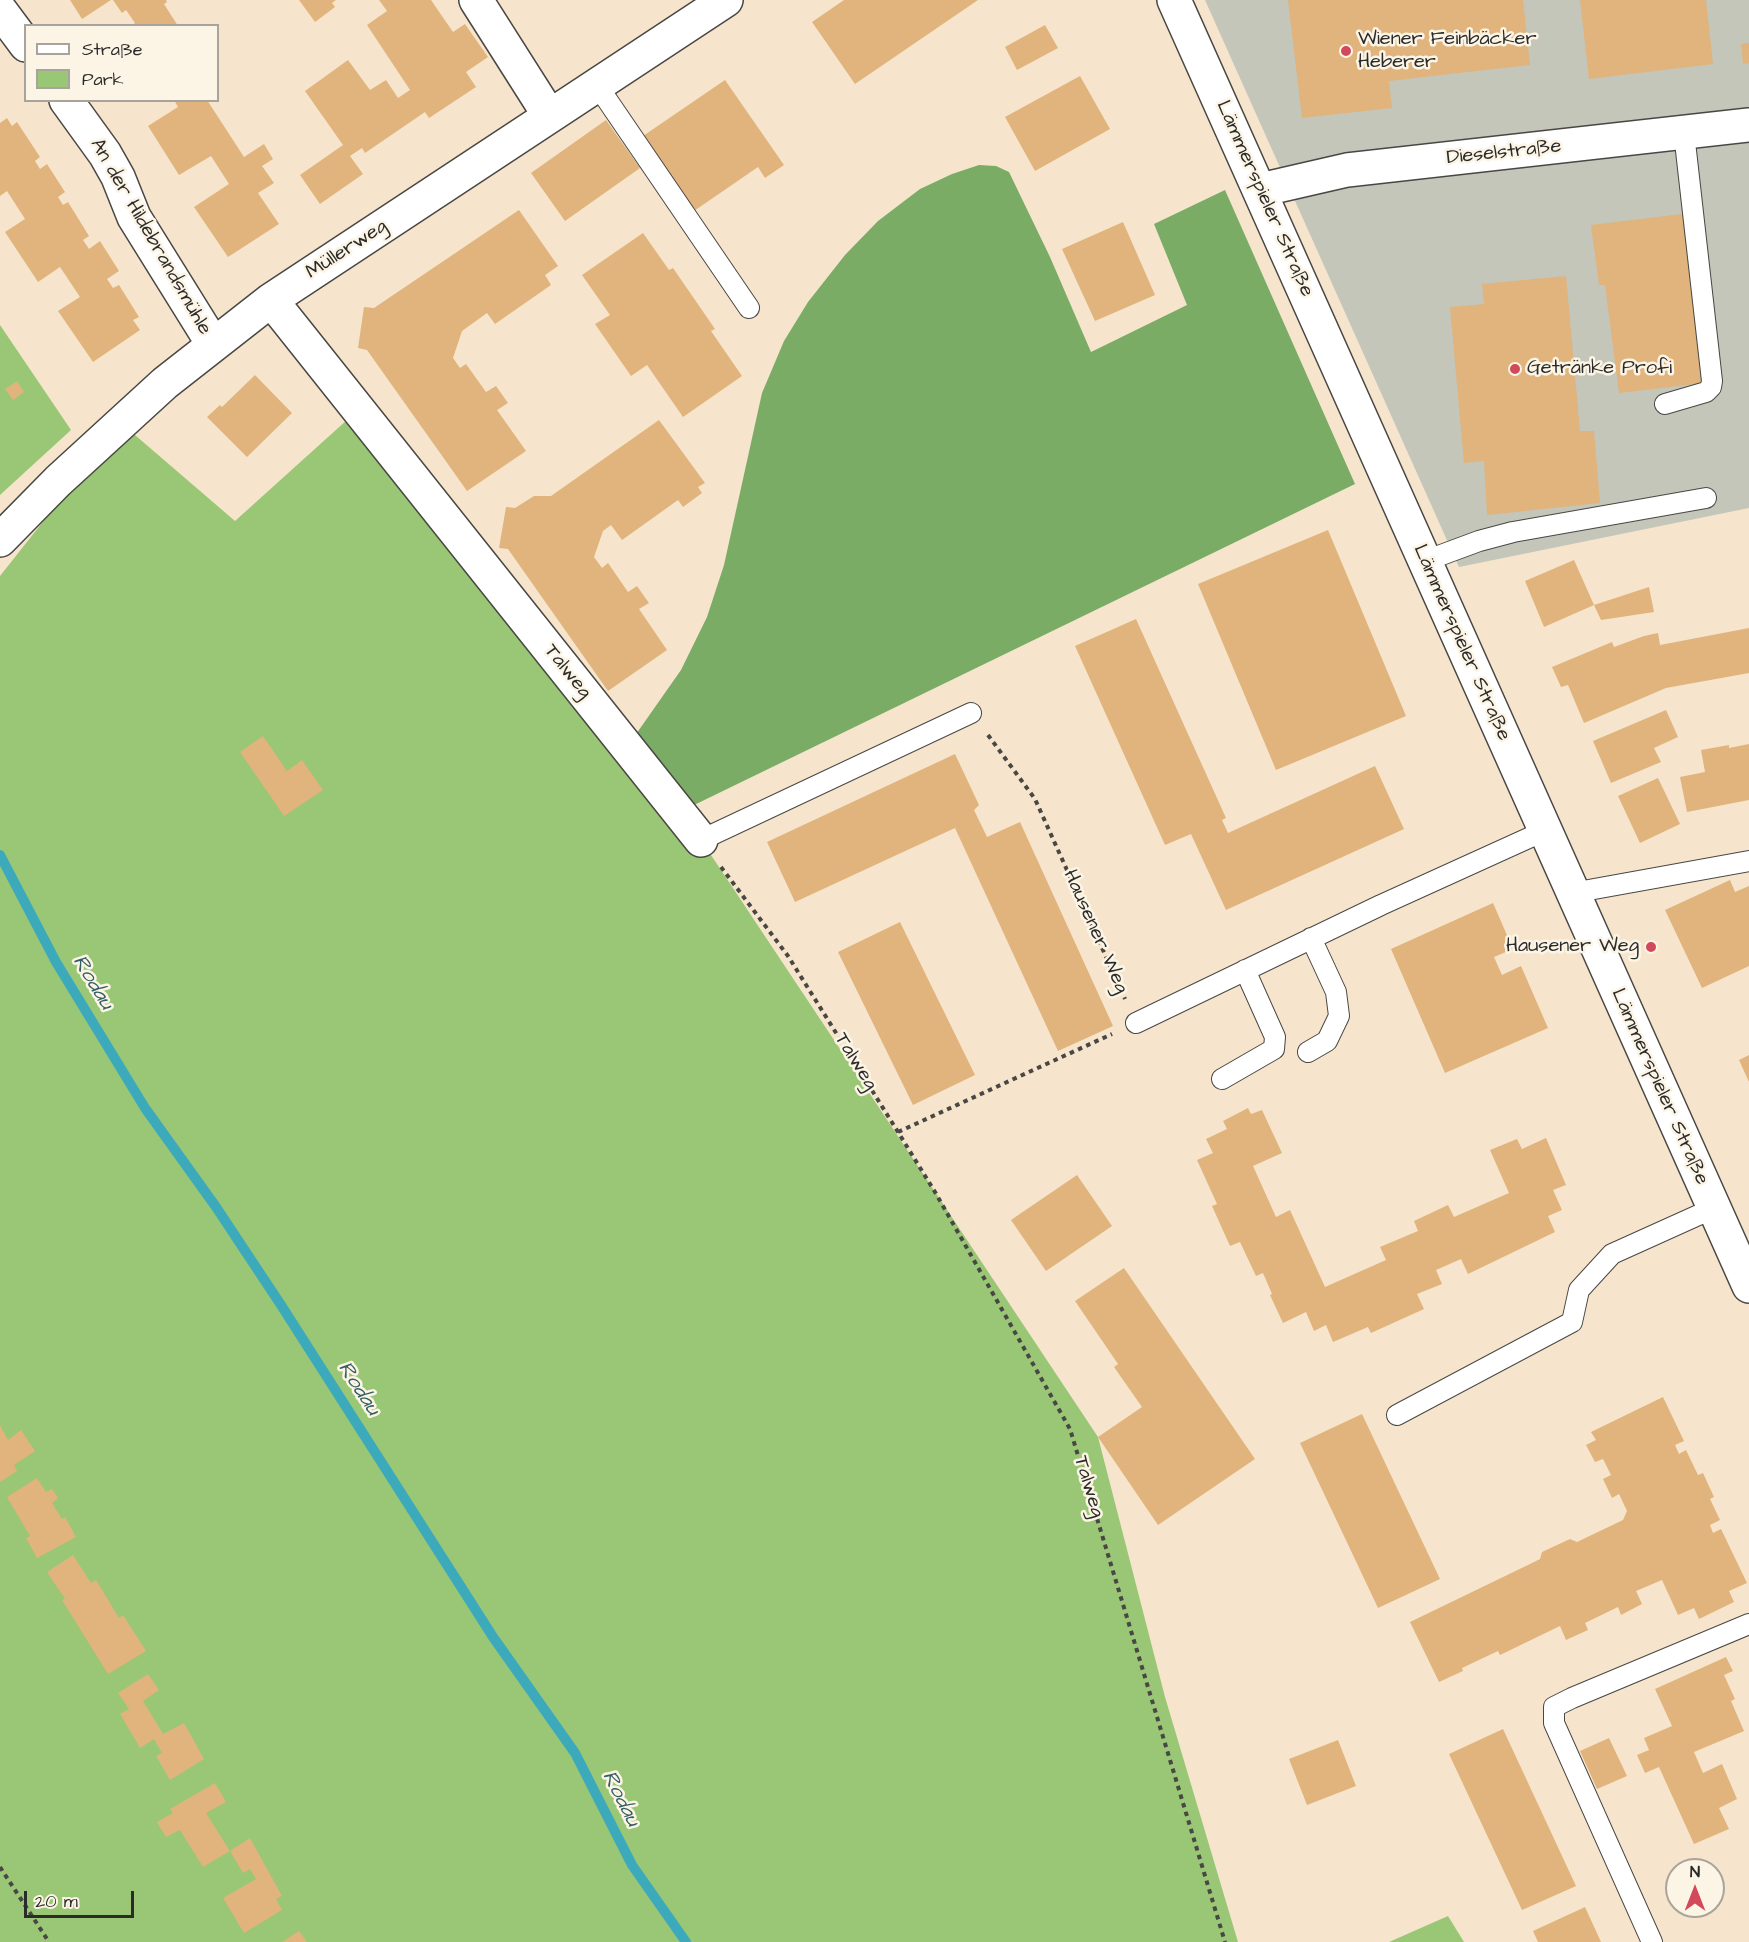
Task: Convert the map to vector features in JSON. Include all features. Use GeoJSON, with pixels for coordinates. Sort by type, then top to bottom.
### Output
{"type":"FeatureCollection","features":[{"type":"Feature","properties":{"kind":"street"},"geometry":{"type":"LineString","coordinates":[[476,0],[549,115]]}},
{"type":"Feature","properties":{"kind":"street","name":"Müllerweg"},"geometry":{"type":"LineString","coordinates":[[0,540],[58,481],[121,423],[213,344],[271,300],[726,0]]}},
{"type":"Feature","properties":{"kind":"street","name":"Lämmerspieler Straße"},"geometry":{"type":"LineString","coordinates":[[1174,0],[1749,1286]]}},
{"type":"Feature","properties":{"kind":"street"},"geometry":{"type":"LineString","coordinates":[[0,10],[24,42]]}},
{"type":"Feature","properties":{"kind":"street","name":"An der Hildebrandsmühle"},"geometry":{"type":"LineString","coordinates":[[67,102],[109,161],[134,217],[213,344]]}},
{"type":"Feature","properties":{"kind":"street","name":"Dieselstraße"},"geometry":{"type":"LineString","coordinates":[[1260,190],[1347,170],[1749,125]]}},
{"type":"Feature","properties":{"kind":"street","name":"Talweg"},"geometry":{"type":"LineString","coordinates":[[271,300],[701,840]]}},
{"type":"Feature","properties":{"kind":"lane"},"geometry":{"type":"LineString","coordinates":[[597,85],[749,308]]}},
{"type":"Feature","properties":{"kind":"lane"},"geometry":{"type":"LineString","coordinates":[[1665,404],[1706,392],[1711,387],[1712,381],[1684,132]]}},
{"type":"Feature","properties":{"kind":"lane"},"geometry":{"type":"LineString","coordinates":[[1425,561],[1479,541],[1513,532],[1706,498]]}},
{"type":"Feature","properties":{"kind":"lane"},"geometry":{"type":"LineString","coordinates":[[701,840],[971,713]]}},
{"type":"Feature","properties":{"kind":"lane"},"geometry":{"type":"LineString","coordinates":[[1136,1023],[1311,938],[1544,831]]}},
{"type":"Feature","properties":{"kind":"lane"},"geometry":{"type":"LineString","coordinates":[[1572,893],[1749,861]]}},
{"type":"Feature","properties":{"kind":"lane"},"geometry":{"type":"LineString","coordinates":[[1308,1052],[1327,1041],[1339,1016],[1336,992],[1311,938]]}},
{"type":"Feature","properties":{"kind":"lane"},"geometry":{"type":"LineString","coordinates":[[1222,1079],[1274,1049],[1275,1037],[1245,970]]}},
{"type":"Feature","properties":{"kind":"lane"},"geometry":{"type":"LineString","coordinates":[[1397,1415],[1572,1322],[1579,1290],[1612,1254],[1714,1208]]}},
{"type":"Feature","properties":{"kind":"lane"},"geometry":{"type":"LineString","coordinates":[[1652,1942],[1554,1723],[1554,1707],[1749,1624]]}},
{"type":"Feature","properties":{"kind":"path","name":"Hausener Weg"},"geometry":{"type":"LineString","coordinates":[[971,713],[1035,799],[1136,1023]]}},
{"type":"Feature","properties":{"kind":"path","name":"Talweg"},"geometry":{"type":"LineString","coordinates":[[701,840],[788,956],[898,1131],[1070,1429],[1225,1942]]}},
{"type":"Feature","properties":{"kind":"path"},"geometry":{"type":"LineString","coordinates":[[898,1131],[1136,1023]]}},
{"type":"Feature","properties":{"kind":"path"},"geometry":{"type":"LineString","coordinates":[[0,1867],[49,1942]]}},
{"type":"Feature","properties":{"kind":"shaded area"},"geometry":{"type":"Polygon","coordinates":[[[1205,0],[1749,0],[1749,508],[1459,567],[1205,0]]]}},
{"type":"Feature","properties":{"kind":"green space"},"geometry":{"type":"Polygon","coordinates":[[[979,165],[996,166],[1009,172],[1050,257],[1091,352],[1187,305],[1154,224],[1225,190],[1355,484],[690,807],[634,737],[681,670],[707,617],[724,565],[762,393],[784,341],[808,302],[845,255],[878,221],[920,189],[952,174],[979,165]]]}},
{"type":"Feature","properties":{"kind":"green space"},"geometry":{"type":"Polygon","coordinates":[[[0,325],[71,430],[0,495],[0,325]]]}},
{"type":"Feature","properties":{"kind":"green space"},"geometry":{"type":"Polygon","coordinates":[[[368,401],[701,840],[1098,1437],[1165,1697],[1238,1942],[0,1942],[0,576],[121,423],[235,521],[368,401]]]}},
{"type":"Feature","properties":{"kind":"green space"},"geometry":{"type":"Polygon","coordinates":[[[1448,1916],[1464,1942],[1389,1942],[1448,1916]]]}},
{"type":"Feature","properties":{"kind":"building"},"geometry":{"type":"Polygon","coordinates":[[[70,0],[111,0],[82,19],[70,0]]]}},
{"type":"Feature","properties":{"kind":"building"},"geometry":{"type":"Polygon","coordinates":[[[113,0],[166,0],[164,4],[177,24],[134,24],[126,10],[122,13],[113,0]]]}},
{"type":"Feature","properties":{"kind":"building"},"geometry":{"type":"Polygon","coordinates":[[[299,0],[336,0],[332,3],[335,7],[315,22],[299,0]]]}},
{"type":"Feature","properties":{"kind":"building"},"geometry":{"type":"Polygon","coordinates":[[[379,0],[431,0],[453,32],[465,24],[488,57],[466,72],[476,87],[429,118],[425,112],[365,153],[362,148],[350,156],[363,174],[320,204],[300,175],[343,145],[305,91],[348,60],[370,90],[386,80],[398,98],[410,90],[367,25],[387,11],[379,0]]]}},
{"type":"Feature","properties":{"kind":"building"},"geometry":{"type":"Polygon","coordinates":[[[844,0],[978,0],[855,84],[812,22],[844,0]]]}},
{"type":"Feature","properties":{"kind":"building"},"geometry":{"type":"Polygon","coordinates":[[[1288,0],[1523,0],[1530,65],[1389,81],[1392,108],[1302,118],[1288,0]]]}},
{"type":"Feature","properties":{"kind":"building"},"geometry":{"type":"Polygon","coordinates":[[[1580,0],[1706,0],[1713,64],[1589,79],[1580,0]]]}},
{"type":"Feature","properties":{"kind":"building"},"geometry":{"type":"Polygon","coordinates":[[[1045,25],[1058,48],[1017,70],[1005,47],[1045,25]]]}},
{"type":"Feature","properties":{"kind":"building"},"geometry":{"type":"Polygon","coordinates":[[[1749,43],[1749,63],[1743,64],[1741,44],[1749,43]]]}},
{"type":"Feature","properties":{"kind":"building"},"geometry":{"type":"Polygon","coordinates":[[[1080,76],[1110,129],[1035,171],[1005,117],[1080,76]]]}},
{"type":"Feature","properties":{"kind":"building"},"geometry":{"type":"Polygon","coordinates":[[[725,80],[784,165],[765,178],[758,167],[694,211],[643,136],[725,80]]]}},
{"type":"Feature","properties":{"kind":"building"},"geometry":{"type":"Polygon","coordinates":[[[175,102],[208,102],[244,157],[264,144],[273,159],[262,166],[274,183],[258,193],[279,224],[228,257],[194,207],[229,184],[211,156],[179,175],[148,126],[178,107],[175,102]]]}},
{"type":"Feature","properties":{"kind":"building"},"geometry":{"type":"Polygon","coordinates":[[[7,118],[12,126],[17,122],[40,157],[35,161],[40,169],[47,164],[65,192],[58,197],[63,205],[68,202],[89,236],[83,240],[89,249],[100,241],[119,271],[107,279],[113,288],[119,285],[139,317],[133,320],[140,330],[93,362],[58,311],[80,297],[60,267],[38,282],[5,232],[25,219],[7,191],[0,196],[0,123],[7,118]]]}},
{"type":"Feature","properties":{"kind":"building"},"geometry":{"type":"Polygon","coordinates":[[[606,120],[640,168],[565,221],[531,173],[606,120]]]}},
{"type":"Feature","properties":{"kind":"building"},"geometry":{"type":"Polygon","coordinates":[[[519,210],[558,266],[545,275],[551,285],[495,324],[487,313],[462,331],[453,358],[460,368],[466,364],[486,392],[496,386],[508,403],[497,410],[526,451],[467,491],[367,350],[358,348],[364,307],[374,308],[519,210]]]}},
{"type":"Feature","properties":{"kind":"building"},"geometry":{"type":"Polygon","coordinates":[[[1690,213],[1704,383],[1619,393],[1605,285],[1599,285],[1591,225],[1690,213]]]}},
{"type":"Feature","properties":{"kind":"building"},"geometry":{"type":"Polygon","coordinates":[[[1123,222],[1155,295],[1095,321],[1062,249],[1123,222]]]}},
{"type":"Feature","properties":{"kind":"building"},"geometry":{"type":"Polygon","coordinates":[[[643,233],[669,270],[673,268],[715,329],[711,331],[742,376],[683,417],[647,365],[631,376],[595,324],[610,315],[582,275],[643,233]]]}},
{"type":"Feature","properties":{"kind":"building","name":"Getränke Profi"},"geometry":{"type":"Polygon","coordinates":[[[1566,276],[1580,431],[1594,431],[1600,503],[1487,515],[1484,461],[1464,463],[1450,307],[1484,304],[1482,284],[1566,276]]]}},
{"type":"Feature","properties":{"kind":"building"},"geometry":{"type":"Polygon","coordinates":[[[255,375],[292,413],[247,457],[207,417],[220,405],[222,407],[255,375]]]}},
{"type":"Feature","properties":{"kind":"building"},"geometry":{"type":"Polygon","coordinates":[[[17,381],[24,392],[13,400],[5,389],[17,381]]]}},
{"type":"Feature","properties":{"kind":"building"},"geometry":{"type":"Polygon","coordinates":[[[659,420],[705,483],[698,487],[702,493],[683,507],[678,500],[622,540],[611,525],[603,531],[594,557],[602,568],[608,563],[628,592],[637,586],[649,603],[639,609],[667,650],[608,691],[508,549],[499,548],[506,507],[515,508],[534,496],[551,496],[659,420]]]}},
{"type":"Feature","properties":{"kind":"building"},"geometry":{"type":"Polygon","coordinates":[[[1328,530],[1406,716],[1276,770],[1198,584],[1328,530]]]}},
{"type":"Feature","properties":{"kind":"building"},"geometry":{"type":"Polygon","coordinates":[[[1574,560],[1594,605],[1544,627],[1525,581],[1574,560]]]}},
{"type":"Feature","properties":{"kind":"building"},"geometry":{"type":"Polygon","coordinates":[[[1649,587],[1654,612],[1601,620],[1594,605],[1649,587]]]}},
{"type":"Feature","properties":{"kind":"building"},"geometry":{"type":"Polygon","coordinates":[[[1136,619],[1226,818],[1222,820],[1228,833],[1375,766],[1404,829],[1226,910],[1191,834],[1165,845],[1075,646],[1136,619]]]}},
{"type":"Feature","properties":{"kind":"building"},"geometry":{"type":"Polygon","coordinates":[[[1749,628],[1749,673],[1666,688],[1584,723],[1568,685],[1561,687],[1552,667],[1612,642],[1614,647],[1658,633],[1660,645],[1749,628]]]}},
{"type":"Feature","properties":{"kind":"building"},"geometry":{"type":"Polygon","coordinates":[[[1666,710],[1678,737],[1654,748],[1661,762],[1611,783],[1593,741],[1666,710]]]}},
{"type":"Feature","properties":{"kind":"building"},"geometry":{"type":"Polygon","coordinates":[[[263,736],[287,771],[302,760],[323,790],[284,816],[240,752],[263,736]]]}},
{"type":"Feature","properties":{"kind":"building"},"geometry":{"type":"Polygon","coordinates":[[[1749,744],[1749,800],[1687,812],[1680,777],[1705,772],[1701,750],[1749,744]]]}},
{"type":"Feature","properties":{"kind":"building"},"geometry":{"type":"Polygon","coordinates":[[[955,754],[979,805],[974,810],[987,837],[1020,822],[1113,1026],[1058,1051],[955,828],[795,902],[767,842],[955,754]]]}},
{"type":"Feature","properties":{"kind":"building"},"geometry":{"type":"Polygon","coordinates":[[[1658,778],[1680,824],[1640,843],[1618,796],[1658,778]]]}},
{"type":"Feature","properties":{"kind":"building"},"geometry":{"type":"Polygon","coordinates":[[[1730,880],[1735,892],[1749,886],[1749,966],[1702,988],[1665,910],[1730,880]]]}},
{"type":"Feature","properties":{"kind":"building"},"geometry":{"type":"Polygon","coordinates":[[[1493,903],[1513,949],[1494,957],[1502,975],[1521,966],[1548,1028],[1445,1073],[1391,949],[1493,903]]]}},
{"type":"Feature","properties":{"kind":"building"},"geometry":{"type":"Polygon","coordinates":[[[900,922],[975,1075],[913,1105],[838,952],[900,922]]]}},
{"type":"Feature","properties":{"kind":"building"},"geometry":{"type":"Polygon","coordinates":[[[1749,1055],[1749,1082],[1739,1060],[1749,1055]]]}},
{"type":"Feature","properties":{"kind":"building"},"geometry":{"type":"Polygon","coordinates":[[[1248,1108],[1251,1114],[1262,1110],[1282,1153],[1253,1166],[1276,1217],[1290,1210],[1325,1287],[1386,1260],[1380,1247],[1418,1231],[1414,1221],[1448,1205],[1454,1217],[1509,1193],[1490,1150],[1517,1139],[1522,1149],[1546,1138],[1566,1185],[1553,1190],[1562,1210],[1548,1216],[1555,1232],[1468,1274],[1461,1259],[1436,1270],[1442,1284],[1417,1294],[1424,1309],[1371,1333],[1368,1327],[1333,1342],[1326,1325],[1314,1331],[1306,1312],[1283,1323],[1263,1273],[1256,1276],[1240,1242],[1230,1246],[1212,1206],[1217,1204],[1197,1160],[1213,1153],[1206,1139],[1227,1129],[1223,1121],[1248,1108]]]}},
{"type":"Feature","properties":{"kind":"building"},"geometry":{"type":"Polygon","coordinates":[[[1077,1175],[1112,1226],[1046,1271],[1011,1220],[1077,1175]]]}},
{"type":"Feature","properties":{"kind":"building"},"geometry":{"type":"Polygon","coordinates":[[[1124,1268],[1255,1459],[1158,1525],[1098,1437],[1142,1407],[1114,1367],[1118,1364],[1075,1301],[1124,1268]]]}},
{"type":"Feature","properties":{"kind":"building"},"geometry":{"type":"Polygon","coordinates":[[[1663,1397],[1684,1441],[1675,1445],[1679,1454],[1686,1450],[1698,1475],[1703,1473],[1714,1497],[1710,1499],[1720,1520],[1710,1525],[1713,1533],[1721,1529],[1747,1583],[1729,1591],[1734,1602],[1699,1619],[1694,1608],[1678,1615],[1662,1580],[1636,1591],[1642,1604],[1621,1615],[1618,1607],[1585,1623],[1588,1630],[1566,1640],[1560,1626],[1500,1655],[1498,1651],[1439,1682],[1410,1622],[1540,1559],[1542,1552],[1570,1539],[1577,1542],[1623,1520],[1627,1511],[1619,1494],[1612,1498],[1603,1479],[1611,1475],[1603,1459],[1595,1462],[1586,1445],[1596,1440],[1591,1432],[1663,1397]]]}},
{"type":"Feature","properties":{"kind":"building"},"geometry":{"type":"Polygon","coordinates":[[[1362,1414],[1440,1579],[1378,1608],[1300,1443],[1362,1414]]]}},
{"type":"Feature","properties":{"kind":"building"},"geometry":{"type":"Polygon","coordinates":[[[0,1425],[8,1440],[21,1430],[35,1451],[14,1465],[17,1471],[0,1482],[0,1425]]]}},
{"type":"Feature","properties":{"kind":"building"},"geometry":{"type":"Polygon","coordinates":[[[37,1478],[46,1492],[52,1489],[58,1498],[52,1503],[62,1519],[65,1517],[76,1537],[37,1558],[26,1538],[30,1536],[7,1497],[37,1478]]]}},
{"type":"Feature","properties":{"kind":"building"},"geometry":{"type":"Polygon","coordinates":[[[73,1555],[91,1583],[96,1580],[119,1618],[123,1615],[146,1651],[108,1674],[47,1572],[73,1555]]]}},
{"type":"Feature","properties":{"kind":"building"},"geometry":{"type":"Polygon","coordinates":[[[1726,1657],[1733,1671],[1724,1675],[1735,1699],[1731,1701],[1744,1731],[1694,1752],[1703,1773],[1722,1764],[1737,1799],[1719,1808],[1729,1829],[1694,1844],[1659,1767],[1645,1773],[1637,1755],[1649,1750],[1644,1738],[1672,1726],[1655,1689],[1726,1657]]]}},
{"type":"Feature","properties":{"kind":"building"},"geometry":{"type":"Polygon","coordinates":[[[148,1674],[159,1690],[143,1701],[163,1734],[184,1723],[204,1759],[170,1780],[156,1756],[162,1753],[154,1739],[140,1748],[120,1714],[129,1709],[118,1693],[148,1674]]]}},
{"type":"Feature","properties":{"kind":"building"},"geometry":{"type":"Polygon","coordinates":[[[1503,1729],[1576,1886],[1522,1910],[1449,1754],[1503,1729]]]}},
{"type":"Feature","properties":{"kind":"building"},"geometry":{"type":"Polygon","coordinates":[[[1609,1738],[1627,1776],[1597,1789],[1580,1751],[1609,1738]]]}},
{"type":"Feature","properties":{"kind":"building"},"geometry":{"type":"Polygon","coordinates":[[[1338,1740],[1356,1786],[1307,1805],[1289,1759],[1338,1740]]]}},
{"type":"Feature","properties":{"kind":"building"},"geometry":{"type":"Polygon","coordinates":[[[215,1783],[226,1802],[206,1813],[230,1851],[203,1867],[180,1830],[166,1837],[157,1822],[173,1813],[170,1809],[215,1783]]]}},
{"type":"Feature","properties":{"kind":"building"},"geometry":{"type":"Polygon","coordinates":[[[250,1838],[282,1896],[276,1899],[282,1910],[244,1933],[223,1898],[256,1879],[250,1869],[243,1873],[230,1851],[250,1838]]]}},
{"type":"Feature","properties":{"kind":"building"},"geometry":{"type":"Polygon","coordinates":[[[1585,1907],[1601,1942],[1538,1942],[1533,1931],[1585,1907]]]}},
{"type":"Feature","properties":{"kind":"building"},"geometry":{"type":"Polygon","coordinates":[[[299,1931],[307,1942],[282,1942],[299,1931]]]}},
{"type":"Feature","properties":{"kind":"waterway","name":"Rodau"},"geometry":{"type":"LineString","coordinates":[[0,855],[56,962],[145,1108],[216,1207],[493,1637],[575,1753],[632,1865],[686,1942]]}},
{"type":"Feature","properties":{"kind":"place","name":"Wiener Feinbäcker Heberer"},"geometry":{"type":"Point","coordinates":[1346,51]}},
{"type":"Feature","properties":{"kind":"place","name":"Getränke Profi"},"geometry":{"type":"Point","coordinates":[1515,369]}},
{"type":"Feature","properties":{"kind":"place","name":"Hausener Weg"},"geometry":{"type":"Point","coordinates":[1651,947]}}]}
